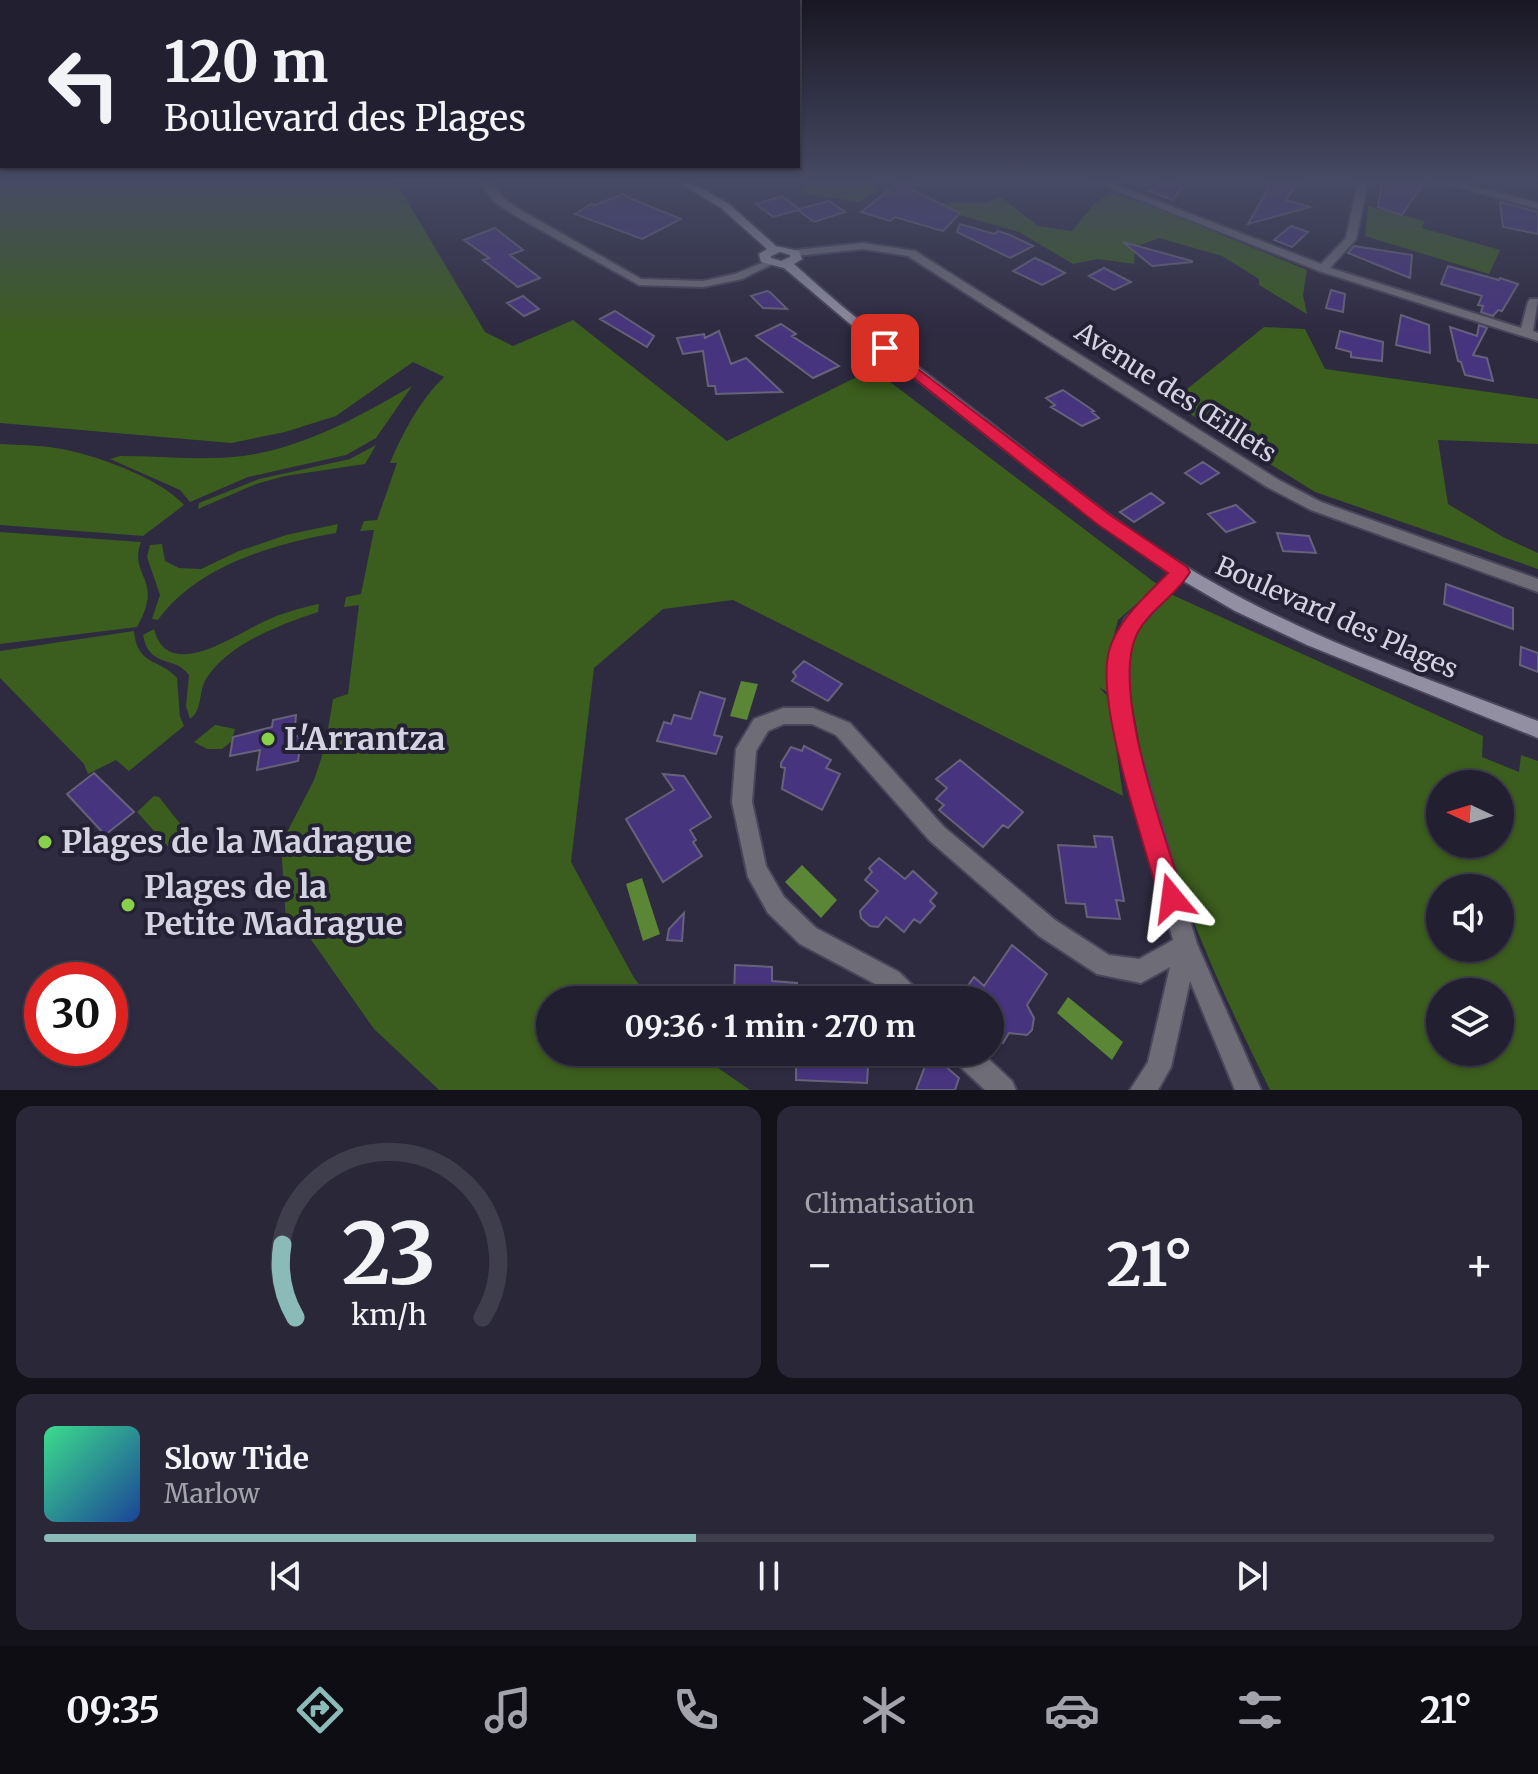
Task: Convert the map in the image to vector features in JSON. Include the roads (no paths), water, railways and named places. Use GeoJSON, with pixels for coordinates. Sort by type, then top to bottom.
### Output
{"type":"FeatureCollection","features":[{"type":"Feature","properties":{"kind":"main road"},"geometry":{"type":"LineString","coordinates":[[756,233],[773,249],[791,259]]}},
{"type":"Feature","properties":{"kind":"main road"},"geometry":{"type":"LineString","coordinates":[[773,249],[764,257],[769,263],[791,259]]}},
{"type":"Feature","properties":{"kind":"main road","name":"Boulevard des Plages"},"geometry":{"type":"LineString","coordinates":[[791,259],[843,316],[1104,520],[1181,572],[1243,607],[1301,633],[1538,730]]}},
{"type":"Feature","properties":{"kind":"street"},"geometry":{"type":"LineString","coordinates":[[553,233],[639,282],[703,284],[738,277],[769,263]]}},
{"type":"Feature","properties":{"kind":"street"},"geometry":{"type":"LineString","coordinates":[[1230,233],[1323,269],[1532,335],[1534,302]]}},
{"type":"Feature","properties":{"kind":"street"},"geometry":{"type":"LineString","coordinates":[[1323,269],[1351,239],[1352,233]]}},
{"type":"Feature","properties":{"kind":"street","name":"Avenue des Œillets"},"geometry":{"type":"LineString","coordinates":[[791,259],[853,246],[884,247],[911,253],[1272,483],[1316,506],[1538,586]]}},
{"type":"Feature","properties":{"kind":"street"},"geometry":{"type":"LineString","coordinates":[[1181,572],[1131,624],[1119,652],[1121,719],[1186,945],[1248,1090]]}},
{"type":"Feature","properties":{"kind":"street"},"geometry":{"type":"LineString","coordinates":[[897,986],[808,936],[776,905],[756,869],[742,802],[746,749],[761,725],[783,716],[813,716],[843,729],[937,834],[1047,928],[1105,966],[1141,971],[1186,945]]}},
{"type":"Feature","properties":{"kind":"street"},"geometry":{"type":"LineString","coordinates":[[1143,1090],[1159,1067],[1186,945]]}},
{"type":"Feature","properties":{"kind":"street"},"geometry":{"type":"LineString","coordinates":[[978,1066],[1003,1090]]}},
{"type":"Feature","properties":{"kind":"place","name":"L'Arrantza"},"geometry":{"type":"Point","coordinates":[268,739]}},
{"type":"Feature","properties":{"kind":"place","name":"Plages de la Madrague"},"geometry":{"type":"Point","coordinates":[45,842]}},
{"type":"Feature","properties":{"kind":"place","name":"Plages de la Petite Madrague"},"geometry":{"type":"Point","coordinates":[128,905]}}]}
